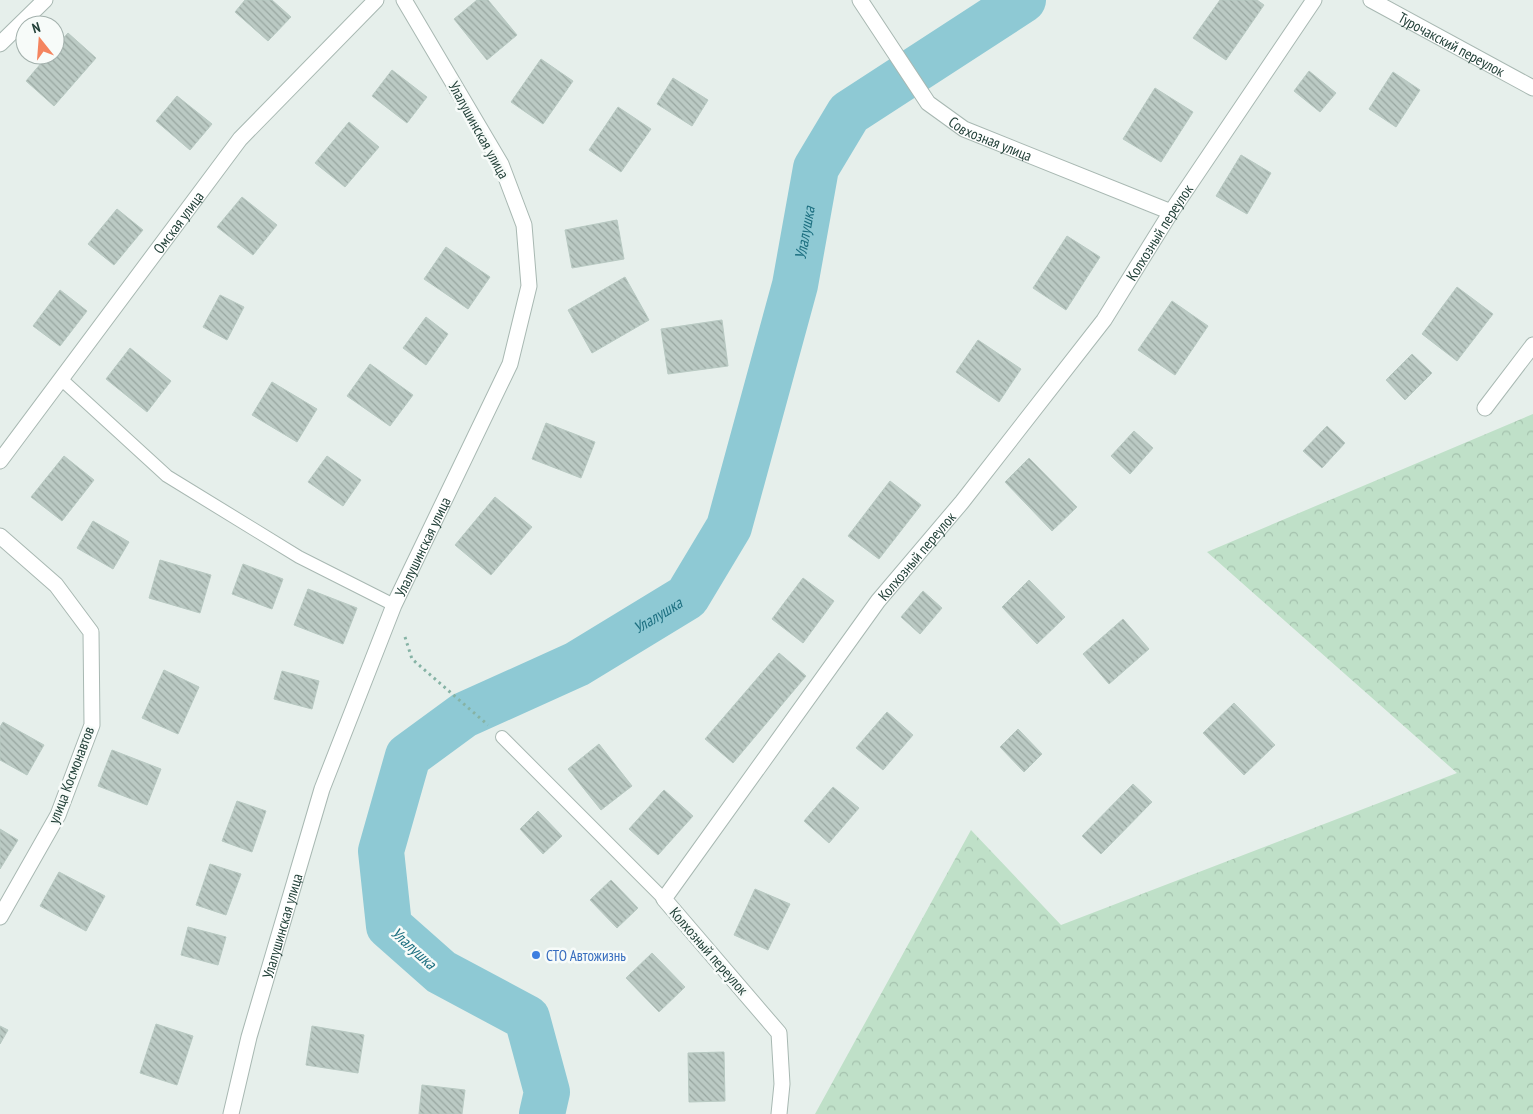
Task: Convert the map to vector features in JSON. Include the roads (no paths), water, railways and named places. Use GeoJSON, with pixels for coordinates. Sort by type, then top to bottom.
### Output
{"type":"FeatureCollection","features":[{"type":"Feature","properties":{"kind":"street"},"geometry":{"type":"LineString","coordinates":[[0,44],[45,0]]}},
{"type":"Feature","properties":{"kind":"street","name":"Омская улица"},"geometry":{"type":"LineString","coordinates":[[0,461],[240,139],[376,0]]}},
{"type":"Feature","properties":{"kind":"street","name":"Улалушинская улица"},"geometry":{"type":"LineString","coordinates":[[231,1114],[249,1037],[322,789],[394,605],[510,364],[529,286],[524,226],[501,164],[404,0]]}},
{"type":"Feature","properties":{"kind":"street","name":"Совхозная улица"},"geometry":{"type":"LineString","coordinates":[[860,0],[928,102],[964,129],[1172,212]]}},
{"type":"Feature","properties":{"kind":"street","name":"Колхозный переулок"},"geometry":{"type":"LineString","coordinates":[[779,1114],[782,1084],[779,1033],[664,899],[878,601],[962,502],[1104,320],[1172,212],[1314,0]]}},
{"type":"Feature","properties":{"kind":"street","name":"Турочакский переулок"},"geometry":{"type":"LineString","coordinates":[[1371,0],[1533,88]]}},
{"type":"Feature","properties":{"kind":"street"},"geometry":{"type":"LineString","coordinates":[[1485,408],[1533,344]]}},
{"type":"Feature","properties":{"kind":"street","name":"улица Космонавтов"},"geometry":{"type":"LineString","coordinates":[[0,536],[56,585],[91,632],[92,725],[58,815],[0,917]]}},
{"type":"Feature","properties":{"kind":"lane"},"geometry":{"type":"LineString","coordinates":[[61,379],[167,476],[299,557],[394,605]]}},
{"type":"Feature","properties":{"kind":"lane"},"geometry":{"type":"LineString","coordinates":[[502,737],[664,899]]}},
{"type":"Feature","properties":{"kind":"waterway","name":"Улалушка"},"geometry":{"type":"LineString","coordinates":[[542,1114],[547,1092],[527,1018],[441,972],[389,926],[381,851],[408,756],[464,715],[577,664],[687,597],[729,527],[795,285],[816,168],[849,113],[1023,0]]}},
{"type":"Feature","properties":{"kind":"place","name":"СТО Автожизнь"},"geometry":{"type":"Point","coordinates":[536,955]}}]}
